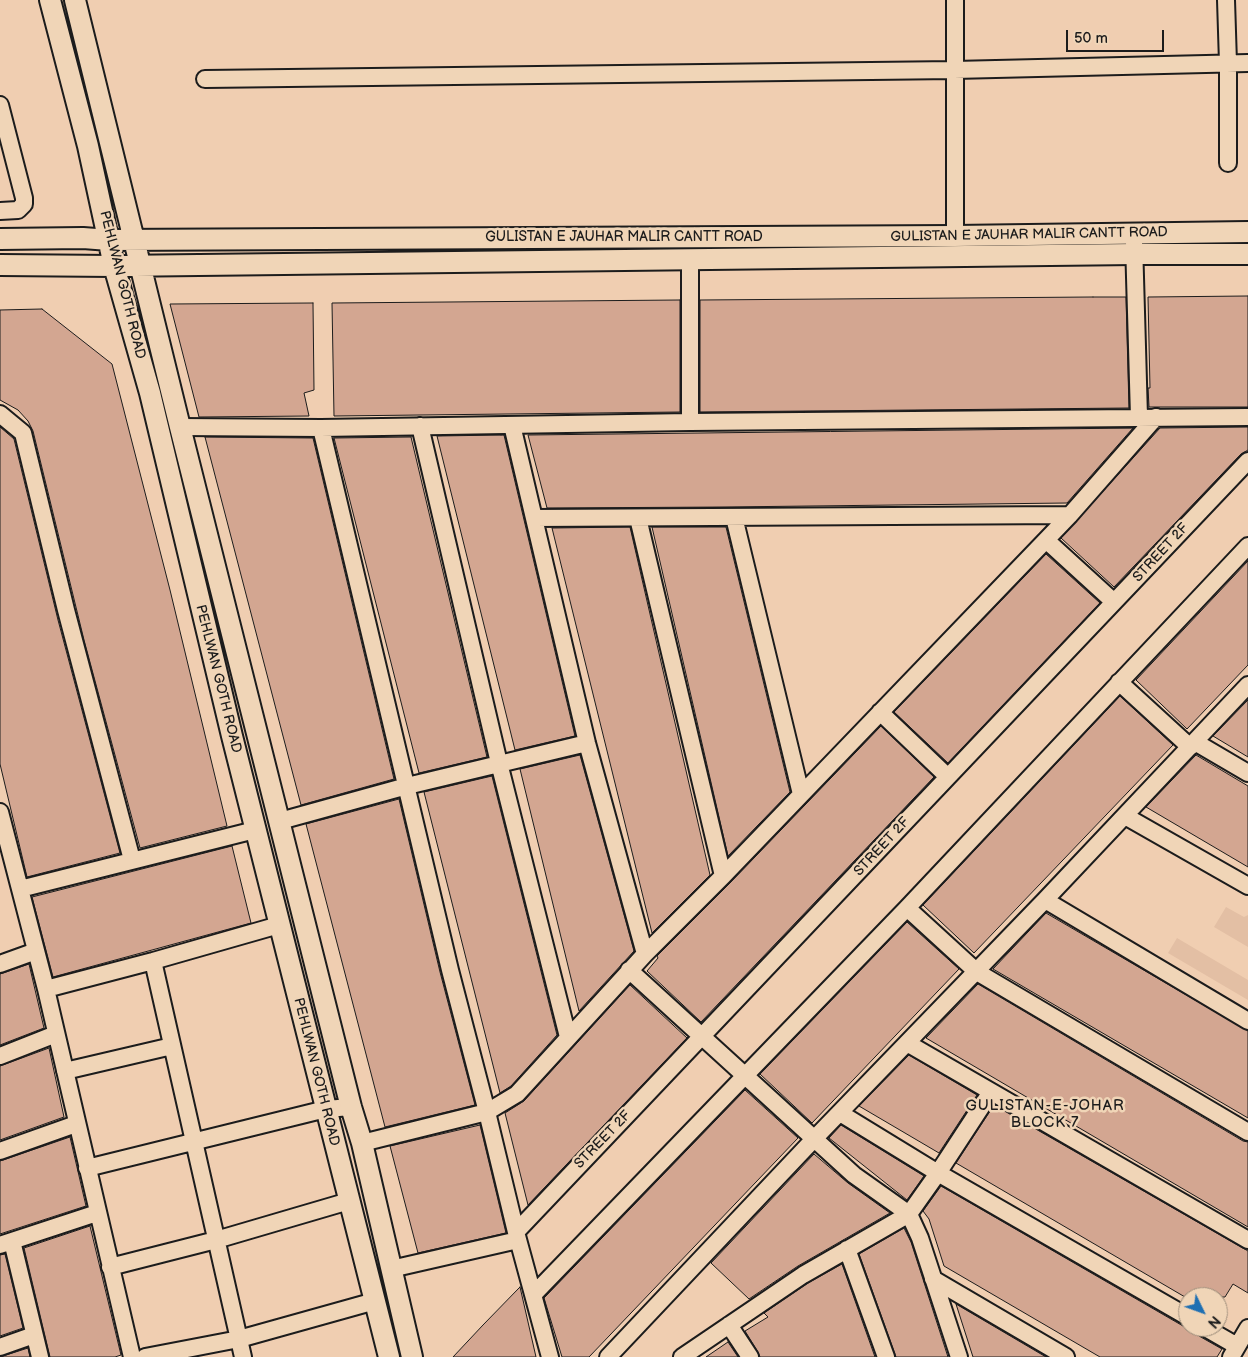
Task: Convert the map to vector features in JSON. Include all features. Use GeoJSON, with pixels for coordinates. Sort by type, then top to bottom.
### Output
{"type":"FeatureCollection","features":[{"type":"Feature","properties":{"kind":"main road","name":"PEHLWAN GOTH ROAD"},"geometry":{"type":"LineString","coordinates":[[50,0],[88,146],[114,266],[150,394],[255,830],[389,1357]]}},
{"type":"Feature","properties":{"kind":"main road","name":"PEHLWAN GOTH ROAD"},"geometry":{"type":"LineString","coordinates":[[75,0],[139,265],[351,1107],[362,1143],[412,1357]]}},
{"type":"Feature","properties":{"kind":"main road","name":"GULISTAN E JAUHAR MALIR CANTT ROAD"},"geometry":{"type":"LineString","coordinates":[[0,265],[114,266],[690,259],[1134,244],[1248,232]]}},
{"type":"Feature","properties":{"kind":"main road","name":"GULISTAN E JAUHAR MALIR CANTT ROAD"},"geometry":{"type":"LineString","coordinates":[[0,239],[955,236],[1134,244],[1248,254]]}},
{"type":"Feature","properties":{"kind":"street"},"geometry":{"type":"LineString","coordinates":[[955,0],[955,236]]}},
{"type":"Feature","properties":{"kind":"street"},"geometry":{"type":"LineString","coordinates":[[1226,0],[1228,163]]}},
{"type":"Feature","properties":{"kind":"street"},"geometry":{"type":"LineString","coordinates":[[205,79],[954,70],[1248,63]]}},
{"type":"Feature","properties":{"kind":"street"},"geometry":{"type":"LineString","coordinates":[[0,105],[24,198],[24,204],[18,210],[0,211]]}},
{"type":"Feature","properties":{"kind":"street"},"geometry":{"type":"LineString","coordinates":[[1134,244],[1139,417]]}},
{"type":"Feature","properties":{"kind":"street"},"geometry":{"type":"LineString","coordinates":[[690,259],[690,422]]}},
{"type":"Feature","properties":{"kind":"street"},"geometry":{"type":"LineString","coordinates":[[0,414],[23,432],[66,610],[132,860]]}},
{"type":"Feature","properties":{"kind":"street"},"geometry":{"type":"LineString","coordinates":[[362,1143],[488,1112],[516,1094],[629,970],[723,876],[1070,515],[1156,417]]}},
{"type":"Feature","properties":{"kind":"street"},"geometry":{"type":"LineString","coordinates":[[180,427],[321,428],[512,424],[1248,417]]}},
{"type":"Feature","properties":{"kind":"street"},"geometry":{"type":"LineString","coordinates":[[512,424],[588,742],[645,954]]}},
{"type":"Feature","properties":{"kind":"street"},"geometry":{"type":"LineString","coordinates":[[420,426],[499,764],[568,1037]]}},
{"type":"Feature","properties":{"kind":"street"},"geometry":{"type":"LineString","coordinates":[[321,428],[450,970],[488,1112],[517,1236],[550,1357]]}},
{"type":"Feature","properties":{"kind":"street","name":"STREET 2F"},"geometry":{"type":"LineString","coordinates":[[517,1236],[1248,461]]}},
{"type":"Feature","properties":{"kind":"street"},"geometry":{"type":"LineString","coordinates":[[534,518],[1070,515]]}},
{"type":"Feature","properties":{"kind":"street"},"geometry":{"type":"LineString","coordinates":[[638,518],[723,876]]}},
{"type":"Feature","properties":{"kind":"street"},"geometry":{"type":"LineString","coordinates":[[734,518],[801,794]]}},
{"type":"Feature","properties":{"kind":"street"},"geometry":{"type":"LineString","coordinates":[[1046,540],[1114,602]]}},
{"type":"Feature","properties":{"kind":"street"},"geometry":{"type":"LineString","coordinates":[[534,1294],[907,908],[1248,546]]}},
{"type":"Feature","properties":{"kind":"street"},"geometry":{"type":"LineString","coordinates":[[1120,682],[1193,744],[1248,773]]}},
{"type":"Feature","properties":{"kind":"street"},"geometry":{"type":"LineString","coordinates":[[608,1357],[814,1139],[977,972],[1248,685]]}},
{"type":"Feature","properties":{"kind":"street"},"geometry":{"type":"LineString","coordinates":[[880,712],[948,777]]}},
{"type":"Feature","properties":{"kind":"street"},"geometry":{"type":"LineString","coordinates":[[280,821],[407,786],[588,742]]}},
{"type":"Feature","properties":{"kind":"street"},"geometry":{"type":"LineString","coordinates":[[0,812],[46,989],[76,1124],[132,1357]]}},
{"type":"Feature","properties":{"kind":"street"},"geometry":{"type":"LineString","coordinates":[[1125,816],[1248,886]]}},
{"type":"Feature","properties":{"kind":"street"},"geometry":{"type":"LineString","coordinates":[[20,889],[255,830]]}},
{"type":"Feature","properties":{"kind":"street"},"geometry":{"type":"LineString","coordinates":[[1045,900],[1248,1021]]}},
{"type":"Feature","properties":{"kind":"street"},"geometry":{"type":"LineString","coordinates":[[907,908],[977,972],[1248,1132]]}},
{"type":"Feature","properties":{"kind":"street"},"geometry":{"type":"LineString","coordinates":[[46,989],[279,925]]}},
{"type":"Feature","properties":{"kind":"street"},"geometry":{"type":"LineString","coordinates":[[0,964],[36,951]]}},
{"type":"Feature","properties":{"kind":"street"},"geometry":{"type":"LineString","coordinates":[[153,961],[243,1357]]}},
{"type":"Feature","properties":{"kind":"street"},"geometry":{"type":"LineString","coordinates":[[629,970],[854,1175],[909,1214],[920,1238],[959,1357]]}},
{"type":"Feature","properties":{"kind":"street"},"geometry":{"type":"LineString","coordinates":[[0,1056],[56,1034]]}},
{"type":"Feature","properties":{"kind":"street"},"geometry":{"type":"LineString","coordinates":[[907,1043],[1248,1240]]}},
{"type":"Feature","properties":{"kind":"street"},"geometry":{"type":"LineString","coordinates":[[64,1072],[172,1046]]}},
{"type":"Feature","properties":{"kind":"street"},"geometry":{"type":"LineString","coordinates":[[682,1357],[803,1275],[909,1214],[991,1092]]}},
{"type":"Feature","properties":{"kind":"street"},"geometry":{"type":"LineString","coordinates":[[87,1168],[326,1109],[351,1107]]}},
{"type":"Feature","properties":{"kind":"street"},"geometry":{"type":"LineString","coordinates":[[840,1113],[938,1173],[1178,1312]]}},
{"type":"Feature","properties":{"kind":"street"},"geometry":{"type":"LineString","coordinates":[[0,1151],[76,1124]]}},
{"type":"Feature","properties":{"kind":"street"},"geometry":{"type":"LineString","coordinates":[[110,1267],[216,1240],[349,1201]]}},
{"type":"Feature","properties":{"kind":"street"},"geometry":{"type":"LineString","coordinates":[[40,1357],[6,1243],[97,1213]]}},
{"type":"Feature","properties":{"kind":"street"},"geometry":{"type":"LineString","coordinates":[[391,1269],[517,1236]]}},
{"type":"Feature","properties":{"kind":"street"},"geometry":{"type":"LineString","coordinates":[[847,1249],[886,1357]]}},
{"type":"Feature","properties":{"kind":"street"},"geometry":{"type":"LineString","coordinates":[[933,1279],[1066,1357]]}},
{"type":"Feature","properties":{"kind":"street"},"geometry":{"type":"LineString","coordinates":[[145,1357],[239,1339],[375,1301]]}},
{"type":"Feature","properties":{"kind":"street"},"geometry":{"type":"LineString","coordinates":[[729,1325],[750,1357]]}},
{"type":"Feature","properties":{"kind":"street"},"geometry":{"type":"LineString","coordinates":[[1216,1337],[1234,1352],[1248,1328]]}},
{"type":"Feature","properties":{"kind":"street"},"geometry":{"type":"LineString","coordinates":[[0,1347],[34,1335]]}},
{"type":"Feature","properties":{"kind":"shaded area"},"geometry":{"type":"Polygon","coordinates":[[[1226,907],[1244,917],[1248,915],[1248,947],[1214,927],[1226,907]]]}},
{"type":"Feature","properties":{"kind":"shaded area"},"geometry":{"type":"Polygon","coordinates":[[[1177,938],[1248,980],[1248,1000],[1168,953],[1177,938]]]}},
{"type":"Feature","properties":{"kind":"building"},"geometry":{"type":"Polygon","coordinates":[[[1248,296],[1248,407],[1149,407],[1148,297],[1248,296]]]}},
{"type":"Feature","properties":{"kind":"building"},"geometry":{"type":"Polygon","coordinates":[[[1126,297],[1129,408],[700,412],[700,300],[1126,297]]]}},
{"type":"Feature","properties":{"kind":"building"},"geometry":{"type":"Polygon","coordinates":[[[680,300],[680,412],[334,416],[332,303],[680,300]]]}},
{"type":"Feature","properties":{"kind":"building"},"geometry":{"type":"Polygon","coordinates":[[[313,303],[314,390],[304,393],[309,416],[199,417],[170,304],[313,303]]]}},
{"type":"Feature","properties":{"kind":"building"},"geometry":{"type":"Polygon","coordinates":[[[42,309],[112,364],[170,590],[227,826],[140,848],[84,640],[33,431],[28,421],[18,410],[0,400],[0,310],[42,309]]]}},
{"type":"Feature","properties":{"kind":"building"},"geometry":{"type":"Polygon","coordinates":[[[0,427],[14,439],[58,620],[120,853],[27,877],[0,764],[0,427]]]}},
{"type":"Feature","properties":{"kind":"building"},"geometry":{"type":"Polygon","coordinates":[[[1248,427],[1248,450],[1241,454],[1114,587],[1061,538],[1160,428],[1248,427]]]}},
{"type":"Feature","properties":{"kind":"building"},"geometry":{"type":"Polygon","coordinates":[[[1133,428],[1067,503],[725,507],[547,508],[528,435],[1133,428]]]}},
{"type":"Feature","properties":{"kind":"building"},"geometry":{"type":"Polygon","coordinates":[[[504,435],[575,736],[515,750],[437,436],[504,435]]]}},
{"type":"Feature","properties":{"kind":"building"},"geometry":{"type":"Polygon","coordinates":[[[205,437],[313,438],[394,779],[301,805],[205,437]]]}},
{"type":"Feature","properties":{"kind":"building"},"geometry":{"type":"Polygon","coordinates":[[[411,437],[487,757],[419,773],[334,438],[411,437]]]}},
{"type":"Feature","properties":{"kind":"building"},"geometry":{"type":"Polygon","coordinates":[[[630,527],[710,875],[652,933],[552,528],[630,527]]]}},
{"type":"Feature","properties":{"kind":"building"},"geometry":{"type":"Polygon","coordinates":[[[652,527],[726,527],[790,792],[728,856],[652,527]]]}},
{"type":"Feature","properties":{"kind":"building"},"geometry":{"type":"Polygon","coordinates":[[[1046,554],[1100,603],[948,763],[894,712],[1046,554]]]}},
{"type":"Feature","properties":{"kind":"building"},"geometry":{"type":"Polygon","coordinates":[[[1248,561],[1248,665],[1187,729],[1136,680],[1248,561]]]}},
{"type":"Feature","properties":{"kind":"building"},"geometry":{"type":"Polygon","coordinates":[[[1120,696],[1173,745],[974,953],[923,905],[1120,696]]]}},
{"type":"Feature","properties":{"kind":"building"},"geometry":{"type":"Polygon","coordinates":[[[1248,700],[1248,757],[1213,736],[1248,700]]]}},
{"type":"Feature","properties":{"kind":"building"},"geometry":{"type":"Polygon","coordinates":[[[881,726],[934,777],[701,1022],[647,971],[658,958],[657,956],[881,726]]]}},
{"type":"Feature","properties":{"kind":"building"},"geometry":{"type":"Polygon","coordinates":[[[580,755],[634,951],[579,1011],[520,769],[580,755]]]}},
{"type":"Feature","properties":{"kind":"building"},"geometry":{"type":"Polygon","coordinates":[[[1196,755],[1248,786],[1248,867],[1146,807],[1196,755]]]}},
{"type":"Feature","properties":{"kind":"building"},"geometry":{"type":"Polygon","coordinates":[[[492,776],[557,1035],[511,1086],[500,1093],[424,792],[492,776]]]}},
{"type":"Feature","properties":{"kind":"building"},"geometry":{"type":"Polygon","coordinates":[[[399,799],[440,972],[475,1105],[385,1127],[306,824],[399,799]]]}},
{"type":"Feature","properties":{"kind":"building"},"geometry":{"type":"Polygon","coordinates":[[[232,846],[251,923],[53,977],[32,897],[232,846]]]}},
{"type":"Feature","properties":{"kind":"building"},"geometry":{"type":"Polygon","coordinates":[[[1046,913],[1248,1031],[1248,1118],[993,969],[1046,913]]]}},
{"type":"Feature","properties":{"kind":"building"},"geometry":{"type":"Polygon","coordinates":[[[907,922],[959,969],[812,1123],[760,1074],[907,922]]]}},
{"type":"Feature","properties":{"kind":"building"},"geometry":{"type":"Polygon","coordinates":[[[29,964],[44,1028],[0,1045],[0,974],[29,964]]]}},
{"type":"Feature","properties":{"kind":"building"},"geometry":{"type":"Polygon","coordinates":[[[978,984],[1243,1141],[1248,1142],[1248,1227],[926,1038],[978,984]]]}},
{"type":"Feature","properties":{"kind":"building"},"geometry":{"type":"Polygon","coordinates":[[[630,985],[687,1038],[528,1205],[505,1113],[524,1101],[630,985]]]}},
{"type":"Feature","properties":{"kind":"building"},"geometry":{"type":"Polygon","coordinates":[[[49,1048],[64,1117],[0,1140],[0,1066],[49,1048]]]}},
{"type":"Feature","properties":{"kind":"building"},"geometry":{"type":"Polygon","coordinates":[[[909,1055],[977,1095],[939,1153],[859,1106],[909,1055]]]}},
{"type":"Feature","properties":{"kind":"building"},"geometry":{"type":"Polygon","coordinates":[[[745,1090],[798,1138],[589,1357],[562,1357],[544,1298],[745,1090]]]}},
{"type":"Feature","properties":{"kind":"building"},"geometry":{"type":"Polygon","coordinates":[[[994,1105],[1248,1251],[1248,1293],[1233,1284],[1228,1292],[1228,1287],[1178,1287],[1178,1293],[956,1163],[994,1105]]]}},
{"type":"Feature","properties":{"kind":"building"},"geometry":{"type":"Polygon","coordinates":[[[480,1125],[506,1233],[418,1253],[390,1146],[480,1125]]]}},
{"type":"Feature","properties":{"kind":"building"},"geometry":{"type":"Polygon","coordinates":[[[841,1125],[924,1176],[907,1200],[829,1138],[841,1125]]]}},
{"type":"Feature","properties":{"kind":"building"},"geometry":{"type":"Polygon","coordinates":[[[70,1137],[86,1206],[0,1234],[0,1161],[70,1137]]]}},
{"type":"Feature","properties":{"kind":"building"},"geometry":{"type":"Polygon","coordinates":[[[814,1154],[848,1183],[890,1213],[798,1266],[749,1299],[711,1263],[814,1154]]]}},
{"type":"Feature","properties":{"kind":"building"},"geometry":{"type":"Polygon","coordinates":[[[941,1186],[1178,1323],[1178,1337],[1201,1337],[1222,1349],[1217,1357],[1100,1357],[944,1266],[929,1219],[923,1211],[941,1186]]]}},
{"type":"Feature","properties":{"kind":"building"},"geometry":{"type":"Polygon","coordinates":[[[90,1226],[121,1355],[115,1357],[50,1357],[24,1248],[90,1226]]]}},
{"type":"Feature","properties":{"kind":"building"},"geometry":{"type":"Polygon","coordinates":[[[904,1228],[911,1242],[948,1357],[896,1357],[859,1254],[904,1228]]]}},
{"type":"Feature","properties":{"kind":"building"},"geometry":{"type":"Polygon","coordinates":[[[5,1254],[23,1328],[0,1336],[0,1255],[5,1254]]]}},
{"type":"Feature","properties":{"kind":"building"},"geometry":{"type":"Polygon","coordinates":[[[842,1264],[875,1357],[760,1357],[745,1331],[768,1317],[764,1313],[808,1283],[842,1264]]]}},
{"type":"Feature","properties":{"kind":"building"},"geometry":{"type":"Polygon","coordinates":[[[520,1287],[536,1357],[453,1357],[483,1325],[520,1287]]]}},
{"type":"Feature","properties":{"kind":"building"},"geometry":{"type":"Polygon","coordinates":[[[956,1304],[1046,1357],[973,1357],[956,1304]]]}},
{"type":"Feature","properties":{"kind":"building"},"geometry":{"type":"Polygon","coordinates":[[[728,1342],[738,1357],[706,1357],[728,1342]]]}},
{"type":"Feature","properties":{"kind":"building"},"geometry":{"type":"Polygon","coordinates":[[[28,1348],[30,1357],[0,1357],[3,1356],[28,1348]]]}},
{"type":"Feature","properties":{"kind":"district","name":"GULISTAN-E-JOHAR BLOCK 7"},"geometry":{"type":"Point","coordinates":[1045,1114]}}]}
